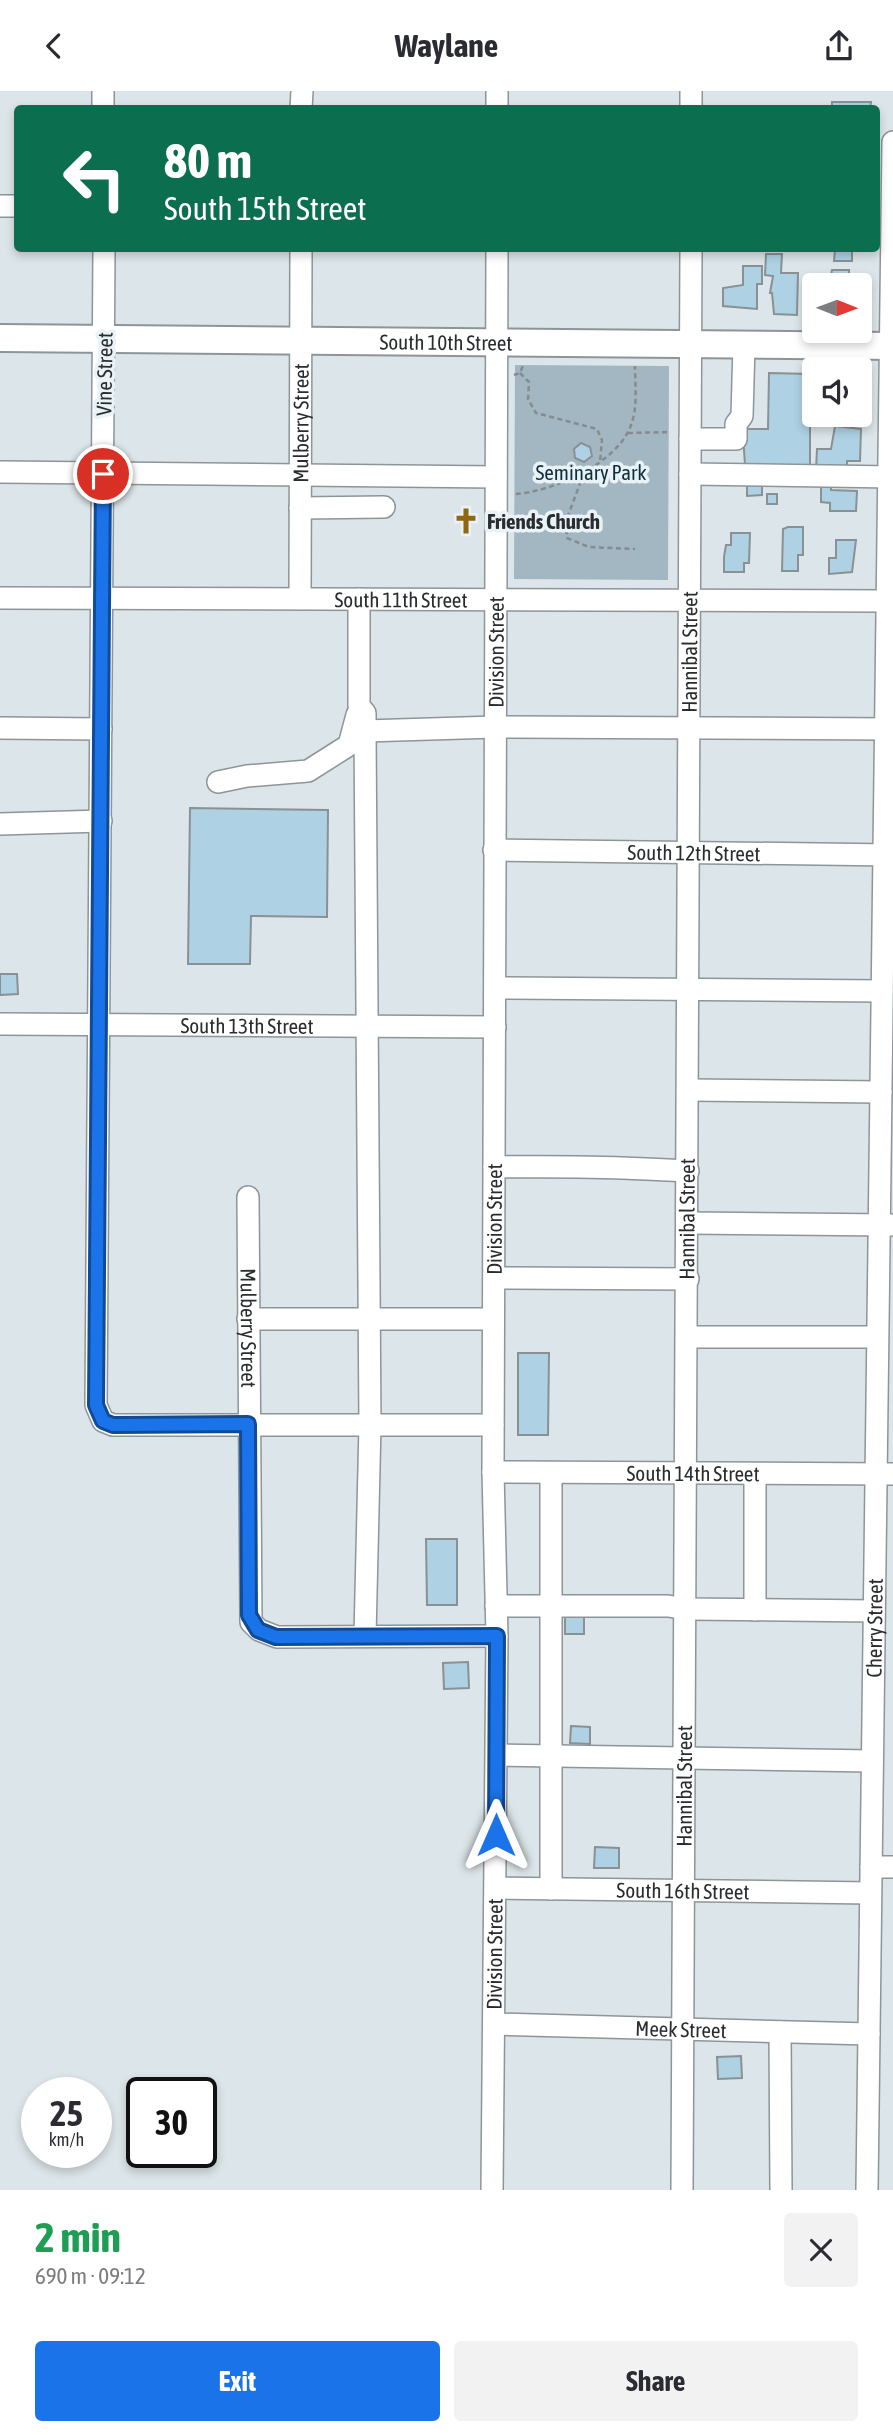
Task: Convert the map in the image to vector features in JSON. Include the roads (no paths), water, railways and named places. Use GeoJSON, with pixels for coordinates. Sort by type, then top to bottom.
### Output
{"type":"FeatureCollection","features":[{"type":"Feature","properties":{"kind":"main road","name":"South 10th Street"},"geometry":{"type":"LineString","coordinates":[[0,338],[892,346]]}},
{"type":"Feature","properties":{"kind":"street","name":"Cherry Street"},"geometry":{"type":"LineString","coordinates":[[867,2190],[872,1761],[883,1690],[874,1611],[884,1474],[889,729],[887,601],[891,477],[893,142]]}},
{"type":"Feature","properties":{"kind":"street","name":"Vine Street"},"geometry":{"type":"LineString","coordinates":[[104,252],[96,1405],[103,1421],[113,1425],[248,1424]]}},
{"type":"Feature","properties":{"kind":"street","name":"Mulberry Street"},"geometry":{"type":"LineString","coordinates":[[300,598],[301,252]]}},
{"type":"Feature","properties":{"kind":"street","name":"Division Street"},"geometry":{"type":"LineString","coordinates":[[492,2190],[497,1755],[493,1472],[497,252]]}},
{"type":"Feature","properties":{"kind":"street","name":"Hannibal Street"},"geometry":{"type":"LineString","coordinates":[[682,2190],[687,1609],[691,252]]}},
{"type":"Feature","properties":{"kind":"street"},"geometry":{"type":"LineString","coordinates":[[691,439],[736,439],[736,424],[743,416],[744,345]]}},
{"type":"Feature","properties":{"kind":"street"},"geometry":{"type":"LineString","coordinates":[[0,472],[496,477]]}},
{"type":"Feature","properties":{"kind":"street"},"geometry":{"type":"LineString","coordinates":[[690,474],[891,477]]}},
{"type":"Feature","properties":{"kind":"street"},"geometry":{"type":"LineString","coordinates":[[300,508],[384,507]]}},
{"type":"Feature","properties":{"kind":"street","name":"South 11th Street"},"geometry":{"type":"LineString","coordinates":[[0,598],[887,601]]}},
{"type":"Feature","properties":{"kind":"street"},"geometry":{"type":"LineString","coordinates":[[218,782],[247,776],[308,771],[328,761],[349,745],[359,706],[359,599]]}},
{"type":"Feature","properties":{"kind":"street"},"geometry":{"type":"LineString","coordinates":[[359,706],[365,713],[368,1026],[370,1425],[365,1636],[497,1636]]}},
{"type":"Feature","properties":{"kind":"street"},"geometry":{"type":"LineString","coordinates":[[365,731],[495,727],[889,729]]}},
{"type":"Feature","properties":{"kind":"street"},"geometry":{"type":"LineString","coordinates":[[0,728],[101,729]]}},
{"type":"Feature","properties":{"kind":"street"},"geometry":{"type":"LineString","coordinates":[[0,824],[101,821]]}},
{"type":"Feature","properties":{"kind":"street","name":"South 12th Street"},"geometry":{"type":"LineString","coordinates":[[494,850],[888,855]]}},
{"type":"Feature","properties":{"kind":"street"},"geometry":{"type":"LineString","coordinates":[[495,988],[689,990],[886,982]]}},
{"type":"Feature","properties":{"kind":"street","name":"South 13th Street"},"geometry":{"type":"LineString","coordinates":[[0,1024],[495,1027]]}},
{"type":"Feature","properties":{"kind":"street"},"geometry":{"type":"LineString","coordinates":[[688,1090],[885,1098]]}},
{"type":"Feature","properties":{"kind":"street"},"geometry":{"type":"LineString","coordinates":[[494,1167],[580,1166],[688,1171]]}},
{"type":"Feature","properties":{"kind":"street","name":"Mulberry Street"},"geometry":{"type":"LineString","coordinates":[[248,1197],[249,1615],[255,1626],[268,1636],[365,1636]]}},
{"type":"Feature","properties":{"kind":"street"},"geometry":{"type":"LineString","coordinates":[[688,1223],[886,1224]]}},
{"type":"Feature","properties":{"kind":"street"},"geometry":{"type":"LineString","coordinates":[[494,1278],[688,1279]]}},
{"type":"Feature","properties":{"kind":"street"},"geometry":{"type":"LineString","coordinates":[[248,1319],[493,1319]]}},
{"type":"Feature","properties":{"kind":"street"},"geometry":{"type":"LineString","coordinates":[[688,1337],[883,1343]]}},
{"type":"Feature","properties":{"kind":"street"},"geometry":{"type":"LineString","coordinates":[[248,1424],[493,1425]]}},
{"type":"Feature","properties":{"kind":"street","name":"South 14th Street"},"geometry":{"type":"LineString","coordinates":[[493,1472],[884,1474]]}},
{"type":"Feature","properties":{"kind":"street"},"geometry":{"type":"LineString","coordinates":[[551,1473],[551,1889]]}},
{"type":"Feature","properties":{"kind":"street"},"geometry":{"type":"LineString","coordinates":[[754,1610],[755,1474]]}},
{"type":"Feature","properties":{"kind":"street"},"geometry":{"type":"LineString","coordinates":[[496,1606],[668,1606],[687,1609],[874,1611]]}},
{"type":"Feature","properties":{"kind":"street"},"geometry":{"type":"LineString","coordinates":[[497,1755],[872,1761]]}},
{"type":"Feature","properties":{"kind":"street"},"geometry":{"type":"LineString","coordinates":[[871,1867],[893,1867]]}},
{"type":"Feature","properties":{"kind":"street","name":"South 16th Street"},"geometry":{"type":"LineString","coordinates":[[496,1888],[870,1893]]}},
{"type":"Feature","properties":{"kind":"street","name":"Meek Street"},"geometry":{"type":"LineString","coordinates":[[494,2024],[869,2034]]}},
{"type":"Feature","properties":{"kind":"street"},"geometry":{"type":"LineString","coordinates":[[780,2032],[781,2190]]}},
{"type":"Feature","properties":{"kind":"place","name":"Friends Church"},"geometry":{"type":"Point","coordinates":[466,521]}},
{"type":"Feature","properties":{"kind":"park label","name":"Seminary Park"},"geometry":{"type":"Point","coordinates":[591,472]}}]}
